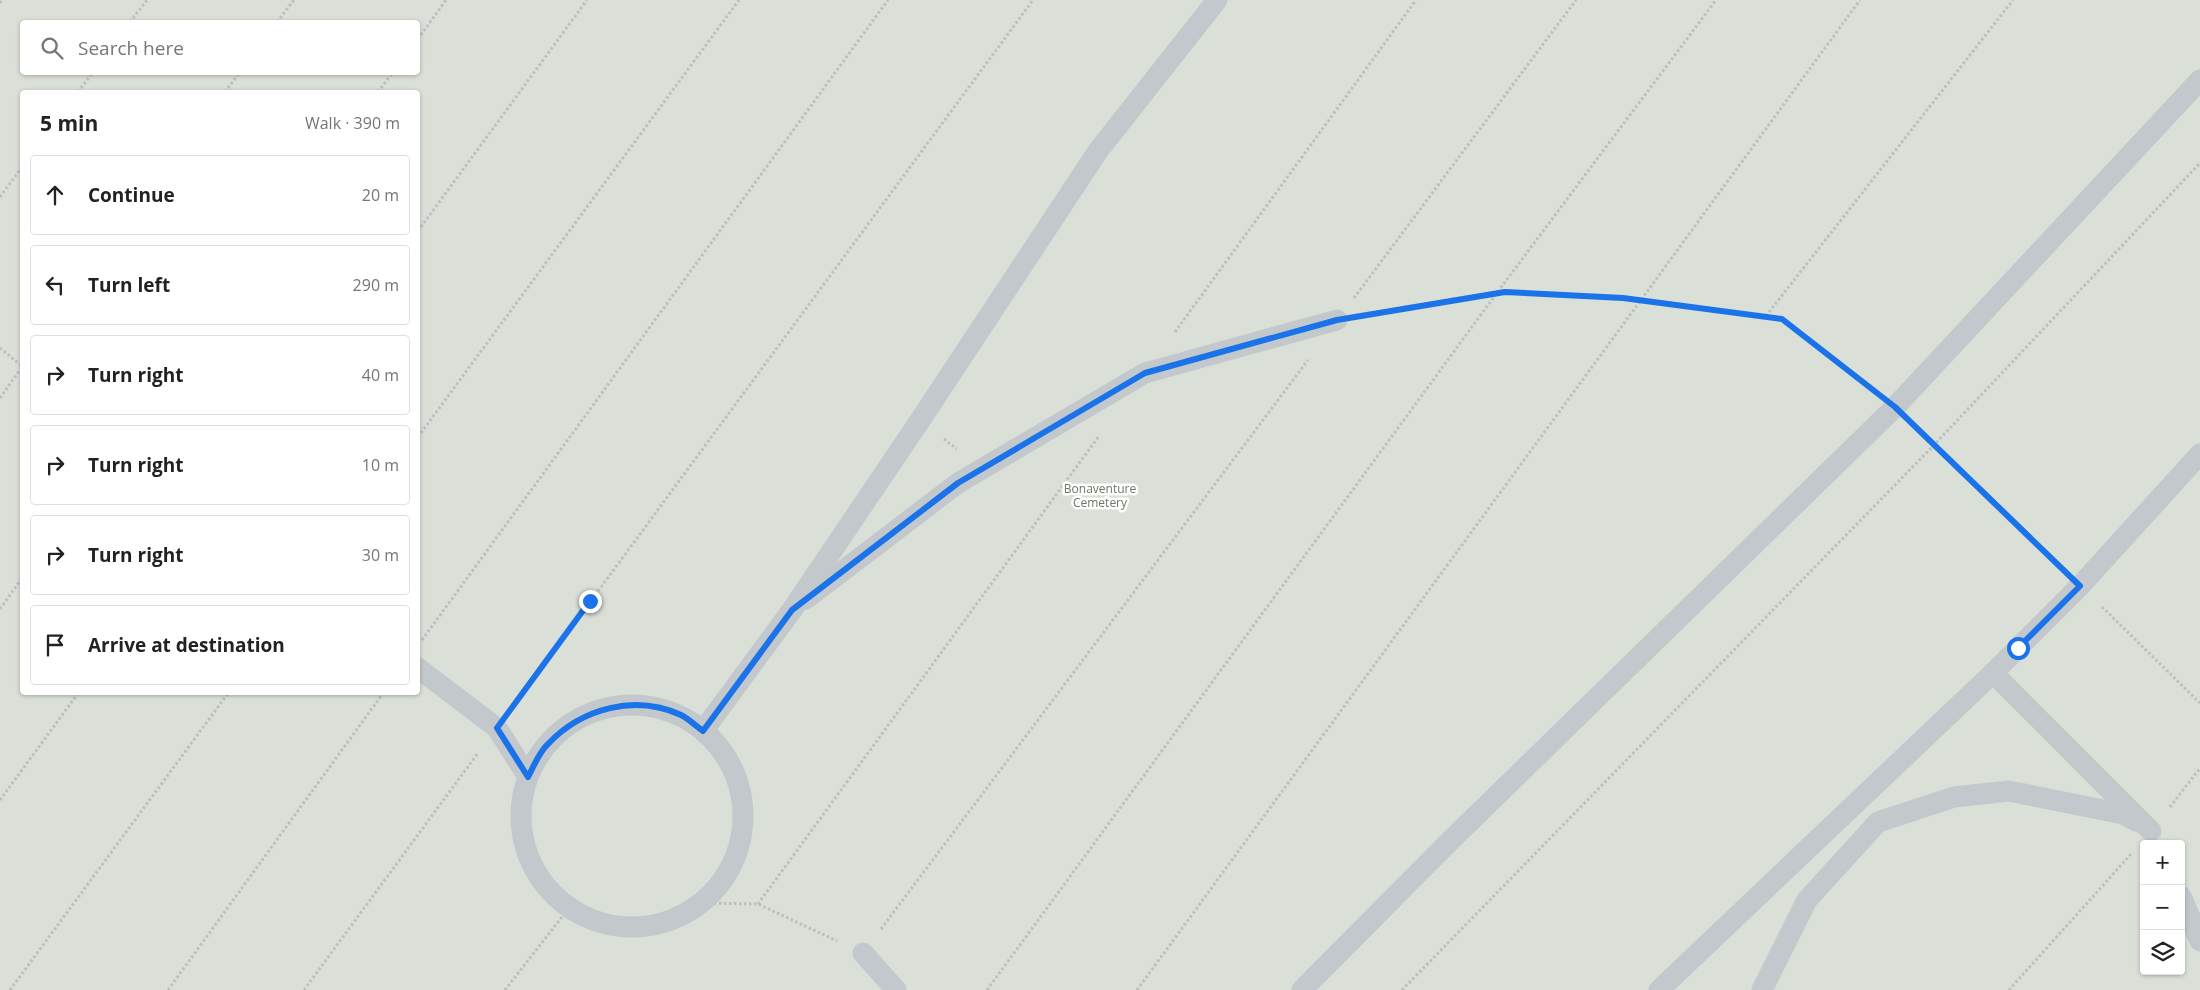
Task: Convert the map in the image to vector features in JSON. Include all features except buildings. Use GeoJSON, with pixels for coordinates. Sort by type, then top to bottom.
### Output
{"type":"FeatureCollection","features":[{"type":"Feature","properties":{"kind":"lane"},"geometry":{"type":"LineString","coordinates":[[703,731],[792,610],[920,422],[1098,151],[1217,0]]}},
{"type":"Feature","properties":{"kind":"lane"},"geometry":{"type":"LineString","coordinates":[[1302,990],[1447,844],[1895,407],[2200,80]]}},
{"type":"Feature","properties":{"kind":"lane"},"geometry":{"type":"LineString","coordinates":[[792,610],[958,483],[1145,373],[1337,320]]}},
{"type":"Feature","properties":{"kind":"lane"},"geometry":{"type":"LineString","coordinates":[[1659,990],[1993,673],[2080,586],[2200,454]]}},
{"type":"Feature","properties":{"kind":"lane"},"geometry":{"type":"LineString","coordinates":[[420,670],[497,728],[528,777]]}},
{"type":"Feature","properties":{"kind":"lane"},"geometry":{"type":"LineString","coordinates":[[1993,673],[2154,837]]}},
{"type":"Feature","properties":{"kind":"lane"},"geometry":{"type":"LineString","coordinates":[[646,705],[682,715],[712,737],[733,767],[743,803],[742,840],[728,874],[704,902],[682,916],[657,925],[626,928],[596,922],[569,908],[542,883],[525,850],[520,813],[528,777],[546,745],[575,720],[609,707],[646,705]]}},
{"type":"Feature","properties":{"kind":"lane"},"geometry":{"type":"LineString","coordinates":[[1762,990],[1807,900],[1878,822],[1954,797],[2009,791],[2123,814],[2154,837]]}},
{"type":"Feature","properties":{"kind":"lane"},"geometry":{"type":"LineString","coordinates":[[2185,905],[2200,941]]}},
{"type":"Feature","properties":{"kind":"lane"},"geometry":{"type":"LineString","coordinates":[[863,953],[896,990]]}},
{"type":"Feature","properties":{"kind":"path"},"geometry":{"type":"LineString","coordinates":[[131,20],[146,0]]}},
{"type":"Feature","properties":{"kind":"path"},"geometry":{"type":"LineString","coordinates":[[279,20],[294,0]]}},
{"type":"Feature","properties":{"kind":"path"},"geometry":{"type":"LineString","coordinates":[[420,36],[446,0]]}},
{"type":"Feature","properties":{"kind":"path"},"geometry":{"type":"LineString","coordinates":[[420,228],[587,0]]}},
{"type":"Feature","properties":{"kind":"path"},"geometry":{"type":"LineString","coordinates":[[420,434],[739,0]]}},
{"type":"Feature","properties":{"kind":"path"},"geometry":{"type":"LineString","coordinates":[[420,643],[888,0]]}},
{"type":"Feature","properties":{"kind":"path"},"geometry":{"type":"LineString","coordinates":[[304,990],[1033,0]]}},
{"type":"Feature","properties":{"kind":"path"},"geometry":{"type":"LineString","coordinates":[[1174,334],[1416,0]]}},
{"type":"Feature","properties":{"kind":"path"},"geometry":{"type":"LineString","coordinates":[[704,902],[758,904],[863,953],[1576,0]]}},
{"type":"Feature","properties":{"kind":"path"},"geometry":{"type":"LineString","coordinates":[[987,990],[1496,294],[1716,0]]}},
{"type":"Feature","properties":{"kind":"path"},"geometry":{"type":"LineString","coordinates":[[1136,990],[1860,0]]}},
{"type":"Feature","properties":{"kind":"path"},"geometry":{"type":"LineString","coordinates":[[1766,317],[2013,0]]}},
{"type":"Feature","properties":{"kind":"path"},"geometry":{"type":"LineString","coordinates":[[80,90],[91,75]]}},
{"type":"Feature","properties":{"kind":"path"},"geometry":{"type":"LineString","coordinates":[[226,90],[238,75]]}},
{"type":"Feature","properties":{"kind":"path"},"geometry":{"type":"LineString","coordinates":[[380,90],[391,75]]}},
{"type":"Feature","properties":{"kind":"path"},"geometry":{"type":"LineString","coordinates":[[1402,990],[1934,444],[2200,163]]}},
{"type":"Feature","properties":{"kind":"path"},"geometry":{"type":"LineString","coordinates":[[0,197],[20,170]]}},
{"type":"Feature","properties":{"kind":"path"},"geometry":{"type":"LineString","coordinates":[[1337,320],[1515,292],[1639,300],[1782,319],[1895,407],[2200,703]]}},
{"type":"Feature","properties":{"kind":"path"},"geometry":{"type":"LineString","coordinates":[[0,348],[20,365]]}},
{"type":"Feature","properties":{"kind":"path"},"geometry":{"type":"LineString","coordinates":[[0,398],[20,370]]}},
{"type":"Feature","properties":{"kind":"path"},"geometry":{"type":"LineString","coordinates":[[920,422],[984,468]]}},
{"type":"Feature","properties":{"kind":"path"},"geometry":{"type":"LineString","coordinates":[[758,904],[1104,430]]}},
{"type":"Feature","properties":{"kind":"path"},"geometry":{"type":"LineString","coordinates":[[0,609],[20,581]]}},
{"type":"Feature","properties":{"kind":"path"},"geometry":{"type":"LineString","coordinates":[[0,800],[77,695]]}},
{"type":"Feature","properties":{"kind":"path"},"geometry":{"type":"LineString","coordinates":[[10,990],[228,695]]}},
{"type":"Feature","properties":{"kind":"path"},"geometry":{"type":"LineString","coordinates":[[168,990],[382,695]]}},
{"type":"Feature","properties":{"kind":"path"},"geometry":{"type":"LineString","coordinates":[[2009,990],[2154,837],[2200,768]]}},
{"type":"Feature","properties":{"kind":"path"},"geometry":{"type":"LineString","coordinates":[[505,990],[569,908]]}},
{"type":"Feature","properties":{"kind":"green space","name":"Bonaventure Cemetery"},"geometry":{"type":"Polygon","coordinates":[[[0,0],[2200,0],[2200,990],[0,990],[0,0]]]}},
{"type":"Feature","properties":{"kind":"route"},"geometry":{"type":"LineString","coordinates":[[590,601],[497,728],[528,777],[546,745],[575,720],[609,707],[646,705],[682,715],[703,731],[792,610],[958,483],[1145,373],[1337,320],[1505,292],[1623,298],[1782,319],[1895,407],[2080,586],[2018,648]]}}]}
